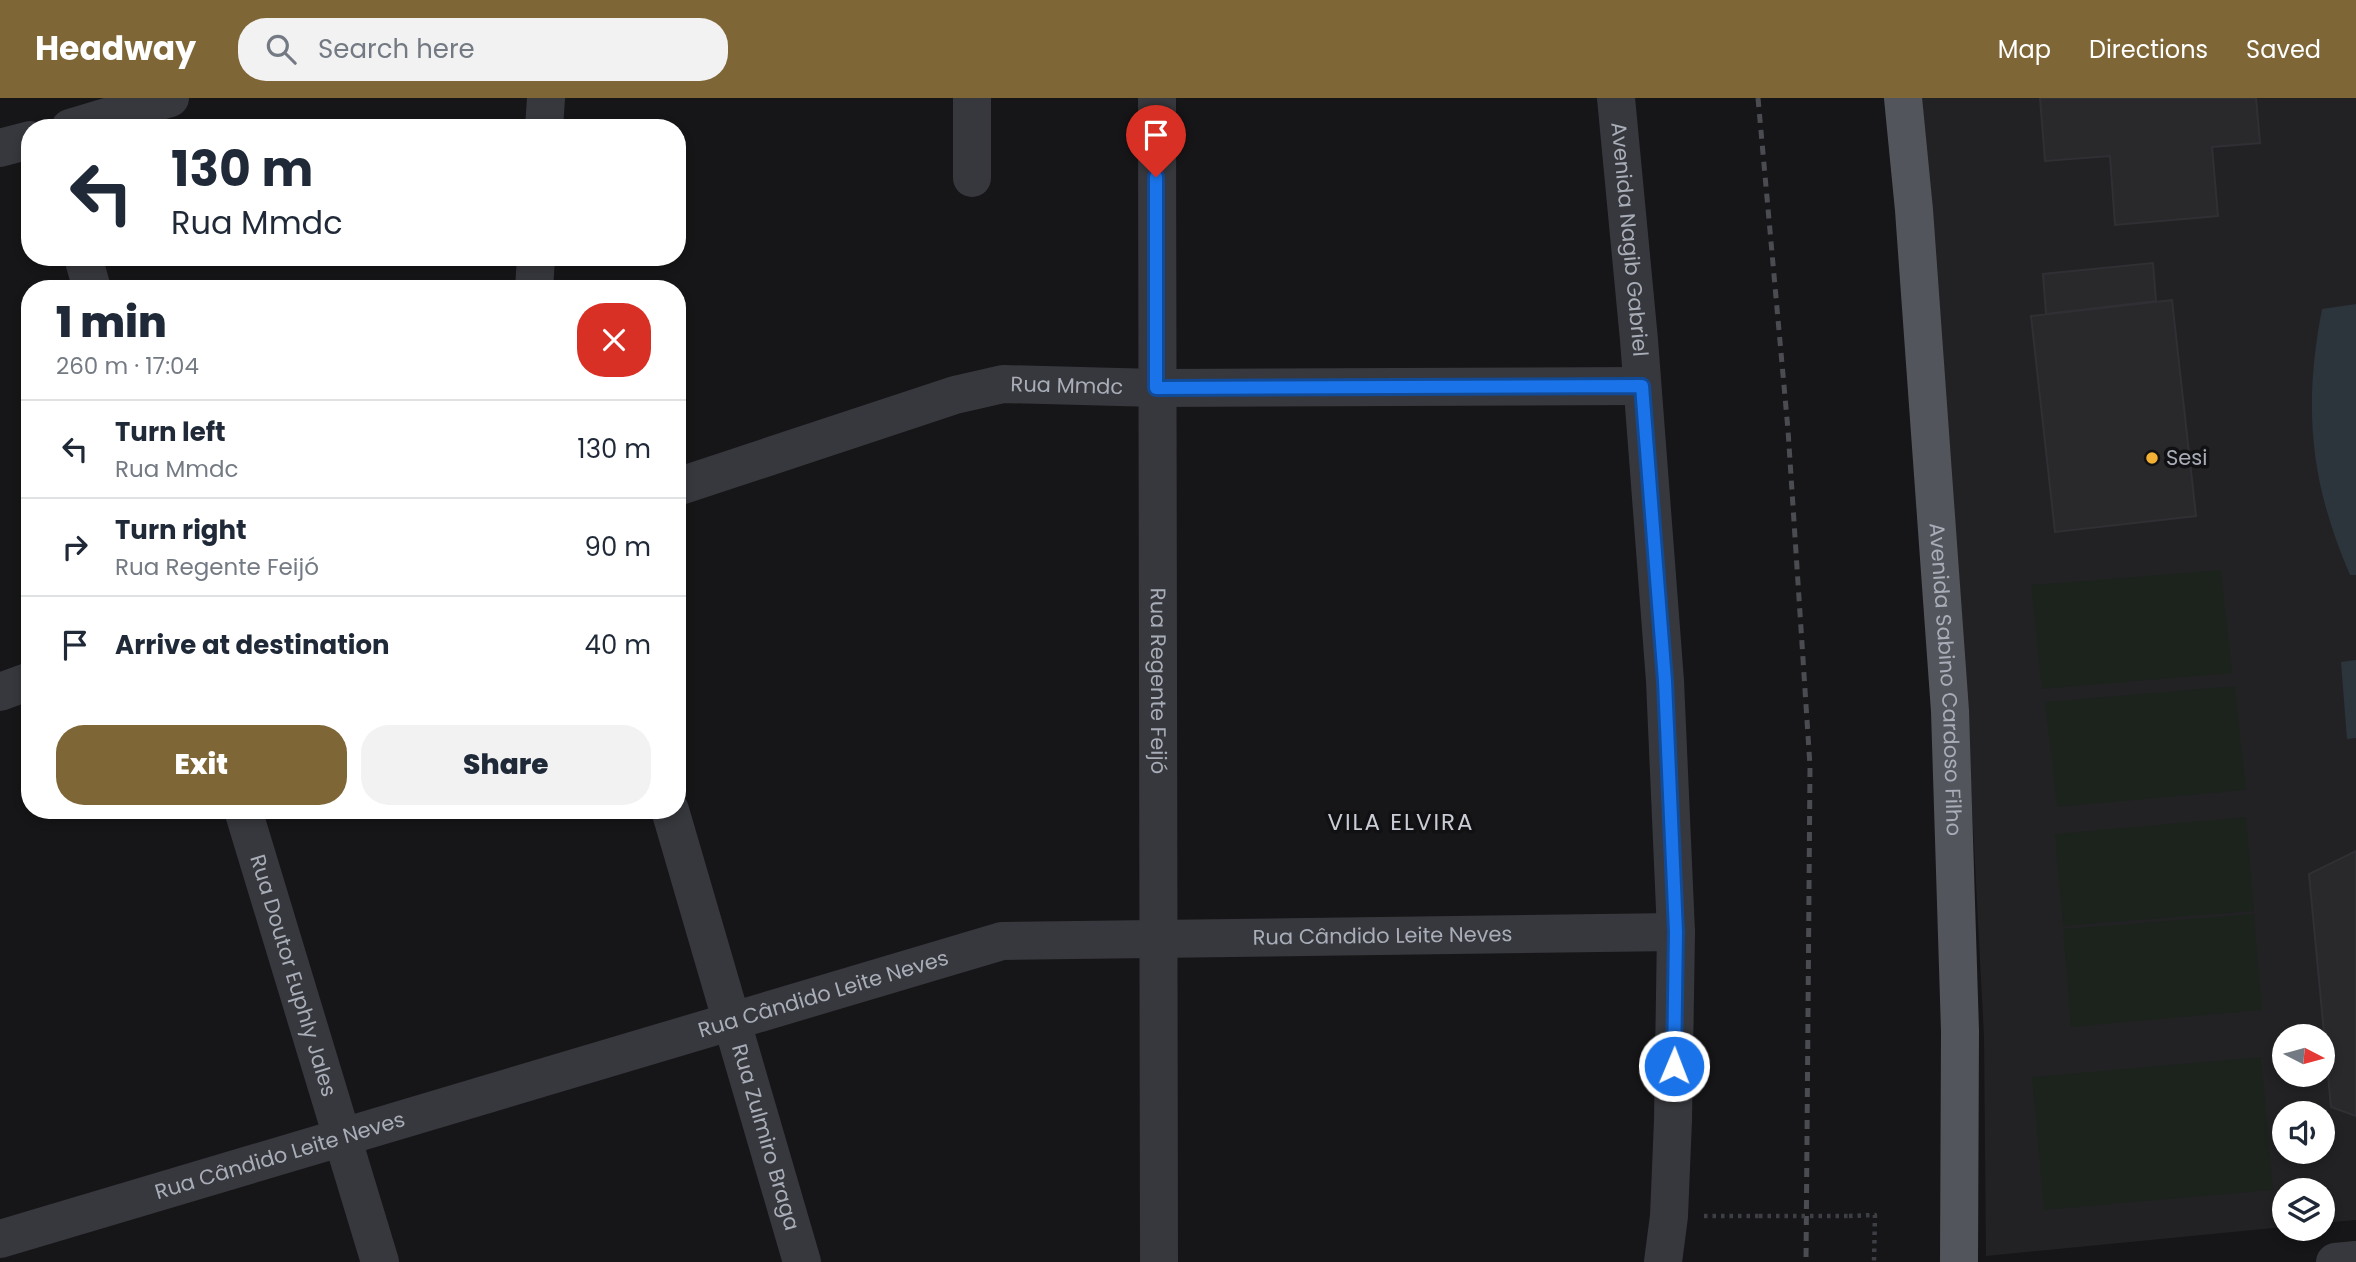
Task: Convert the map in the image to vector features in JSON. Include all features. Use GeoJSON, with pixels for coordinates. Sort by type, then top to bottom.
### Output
{"type":"FeatureCollection","features":[{"type":"Feature","properties":{"kind":"main road","name":"Avenida Sabino Cardoso Filho"},"geometry":{"type":"LineString","coordinates":[[1903,98],[1914,210],[1950,711],[1960,1031],[1959,1262]]}},
{"type":"Feature","properties":{"kind":"street"},"geometry":{"type":"LineString","coordinates":[[99,119],[170,98]]}},
{"type":"Feature","properties":{"kind":"street"},"geometry":{"type":"LineString","coordinates":[[545,119],[546,98]]}},
{"type":"Feature","properties":{"kind":"street"},"geometry":{"type":"LineString","coordinates":[[972,98],[972,178]]}},
{"type":"Feature","properties":{"kind":"street","name":"Rua Regente Feijó"},"geometry":{"type":"LineString","coordinates":[[1157,98],[1159,1262]]}},
{"type":"Feature","properties":{"kind":"street","name":"Avenida Nagib Gabriel"},"geometry":{"type":"LineString","coordinates":[[1616,98],[1665,681],[1676,932],[1669,1216],[1662,1262]]}},
{"type":"Feature","properties":{"kind":"street"},"geometry":{"type":"LineString","coordinates":[[0,148],[21,142]]}},
{"type":"Feature","properties":{"kind":"street","name":"Rua Mmdc"},"geometry":{"type":"LineString","coordinates":[[686,484],[956,395],[1003,384],[1156,388],[1642,386]]}},
{"type":"Feature","properties":{"kind":"street"},"geometry":{"type":"LineString","coordinates":[[0,692],[21,684]]}},
{"type":"Feature","properties":{"kind":"street","name":"Rua Doutor Euphly Jales"},"geometry":{"type":"LineString","coordinates":[[246,819],[380,1262]]}},
{"type":"Feature","properties":{"kind":"street","name":"Rua Zulmiro Braga"},"geometry":{"type":"LineString","coordinates":[[673,819],[802,1262]]}},
{"type":"Feature","properties":{"kind":"street","name":"Rua Cândido Leite Neves"},"geometry":{"type":"LineString","coordinates":[[0,1239],[1002,941],[1676,932]]}},
{"type":"Feature","properties":{"kind":"street"},"geometry":{"type":"LineString","coordinates":[[2335,1262],[2356,1260]]}},
{"type":"Feature","properties":{"kind":"path"},"geometry":{"type":"LineString","coordinates":[[1669,1216],[1875,1215],[1874,1262]]}},
{"type":"Feature","properties":{"kind":"shaded area","name":"Sesi"},"geometry":{"type":"Polygon","coordinates":[[[1920,98],[2356,98],[2356,1220],[2335,1222],[2335,1178],[2272,1178],[2272,1228],[1986,1256],[1984,1037],[1967,710],[1920,98]]]}},
{"type":"Feature","properties":{"kind":"shaded area"},"geometry":{"type":"Polygon","coordinates":[[[2356,304],[2356,575],[2350,575],[2326,508],[2314,444],[2312,412],[2316,345],[2322,309],[2356,304]]]}},
{"type":"Feature","properties":{"kind":"shaded area"},"geometry":{"type":"Polygon","coordinates":[[[2221,570],[2232,673],[2042,689],[2031,585],[2221,570]]]}},
{"type":"Feature","properties":{"kind":"shaded area"},"geometry":{"type":"Polygon","coordinates":[[[2356,660],[2356,738],[2347,739],[2341,662],[2356,660]]]}},
{"type":"Feature","properties":{"kind":"shaded area"},"geometry":{"type":"Polygon","coordinates":[[[2235,686],[2246,790],[2057,807],[2045,702],[2235,686]]]}},
{"type":"Feature","properties":{"kind":"shaded area"},"geometry":{"type":"Polygon","coordinates":[[[2246,817],[2254,911],[2063,926],[2055,834],[2246,817]]]}},
{"type":"Feature","properties":{"kind":"shaded area"},"geometry":{"type":"Polygon","coordinates":[[[2254,914],[2262,1010],[2071,1027],[2063,929],[2254,914]]]}},
{"type":"Feature","properties":{"kind":"shaded area"},"geometry":{"type":"Polygon","coordinates":[[[2261,1057],[2272,1190],[2044,1210],[2032,1077],[2261,1057]]]}},
{"type":"Feature","properties":{"kind":"building"},"geometry":{"type":"Polygon","coordinates":[[[2040,98],[2256,98],[2260,143],[2212,147],[2218,216],[2115,225],[2110,156],[2045,161],[2040,98]]]}},
{"type":"Feature","properties":{"kind":"building"},"geometry":{"type":"Polygon","coordinates":[[[2153,263],[2156,301],[2046,314],[2043,274],[2153,263]]]}},
{"type":"Feature","properties":{"kind":"building"},"geometry":{"type":"Polygon","coordinates":[[[2172,300],[2196,516],[2055,532],[2031,316],[2172,300]]]}},
{"type":"Feature","properties":{"kind":"building"},"geometry":{"type":"Polygon","coordinates":[[[2356,851],[2356,1116],[2335,1108],[2335,1101],[2330,1101],[2329,1087],[2335,1087],[2335,1024],[2323,1024],[2309,874],[2356,851]]]}},
{"type":"Feature","properties":{"kind":"railway"},"geometry":{"type":"LineString","coordinates":[[1758,98],[1788,430],[1810,766],[1806,1262]]}},
{"type":"Feature","properties":{"kind":"place","name":"Sesi"},"geometry":{"type":"Point","coordinates":[2152,458]}},
{"type":"Feature","properties":{"kind":"district","name":"VILA ELVIRA"},"geometry":{"type":"Point","coordinates":[1401,822]}},
{"type":"Feature","properties":{"kind":"route"},"geometry":{"type":"LineString","coordinates":[[1156,177],[1156,388],[1642,386],[1665,681],[1676,932],[1674,1066]]}}]}
